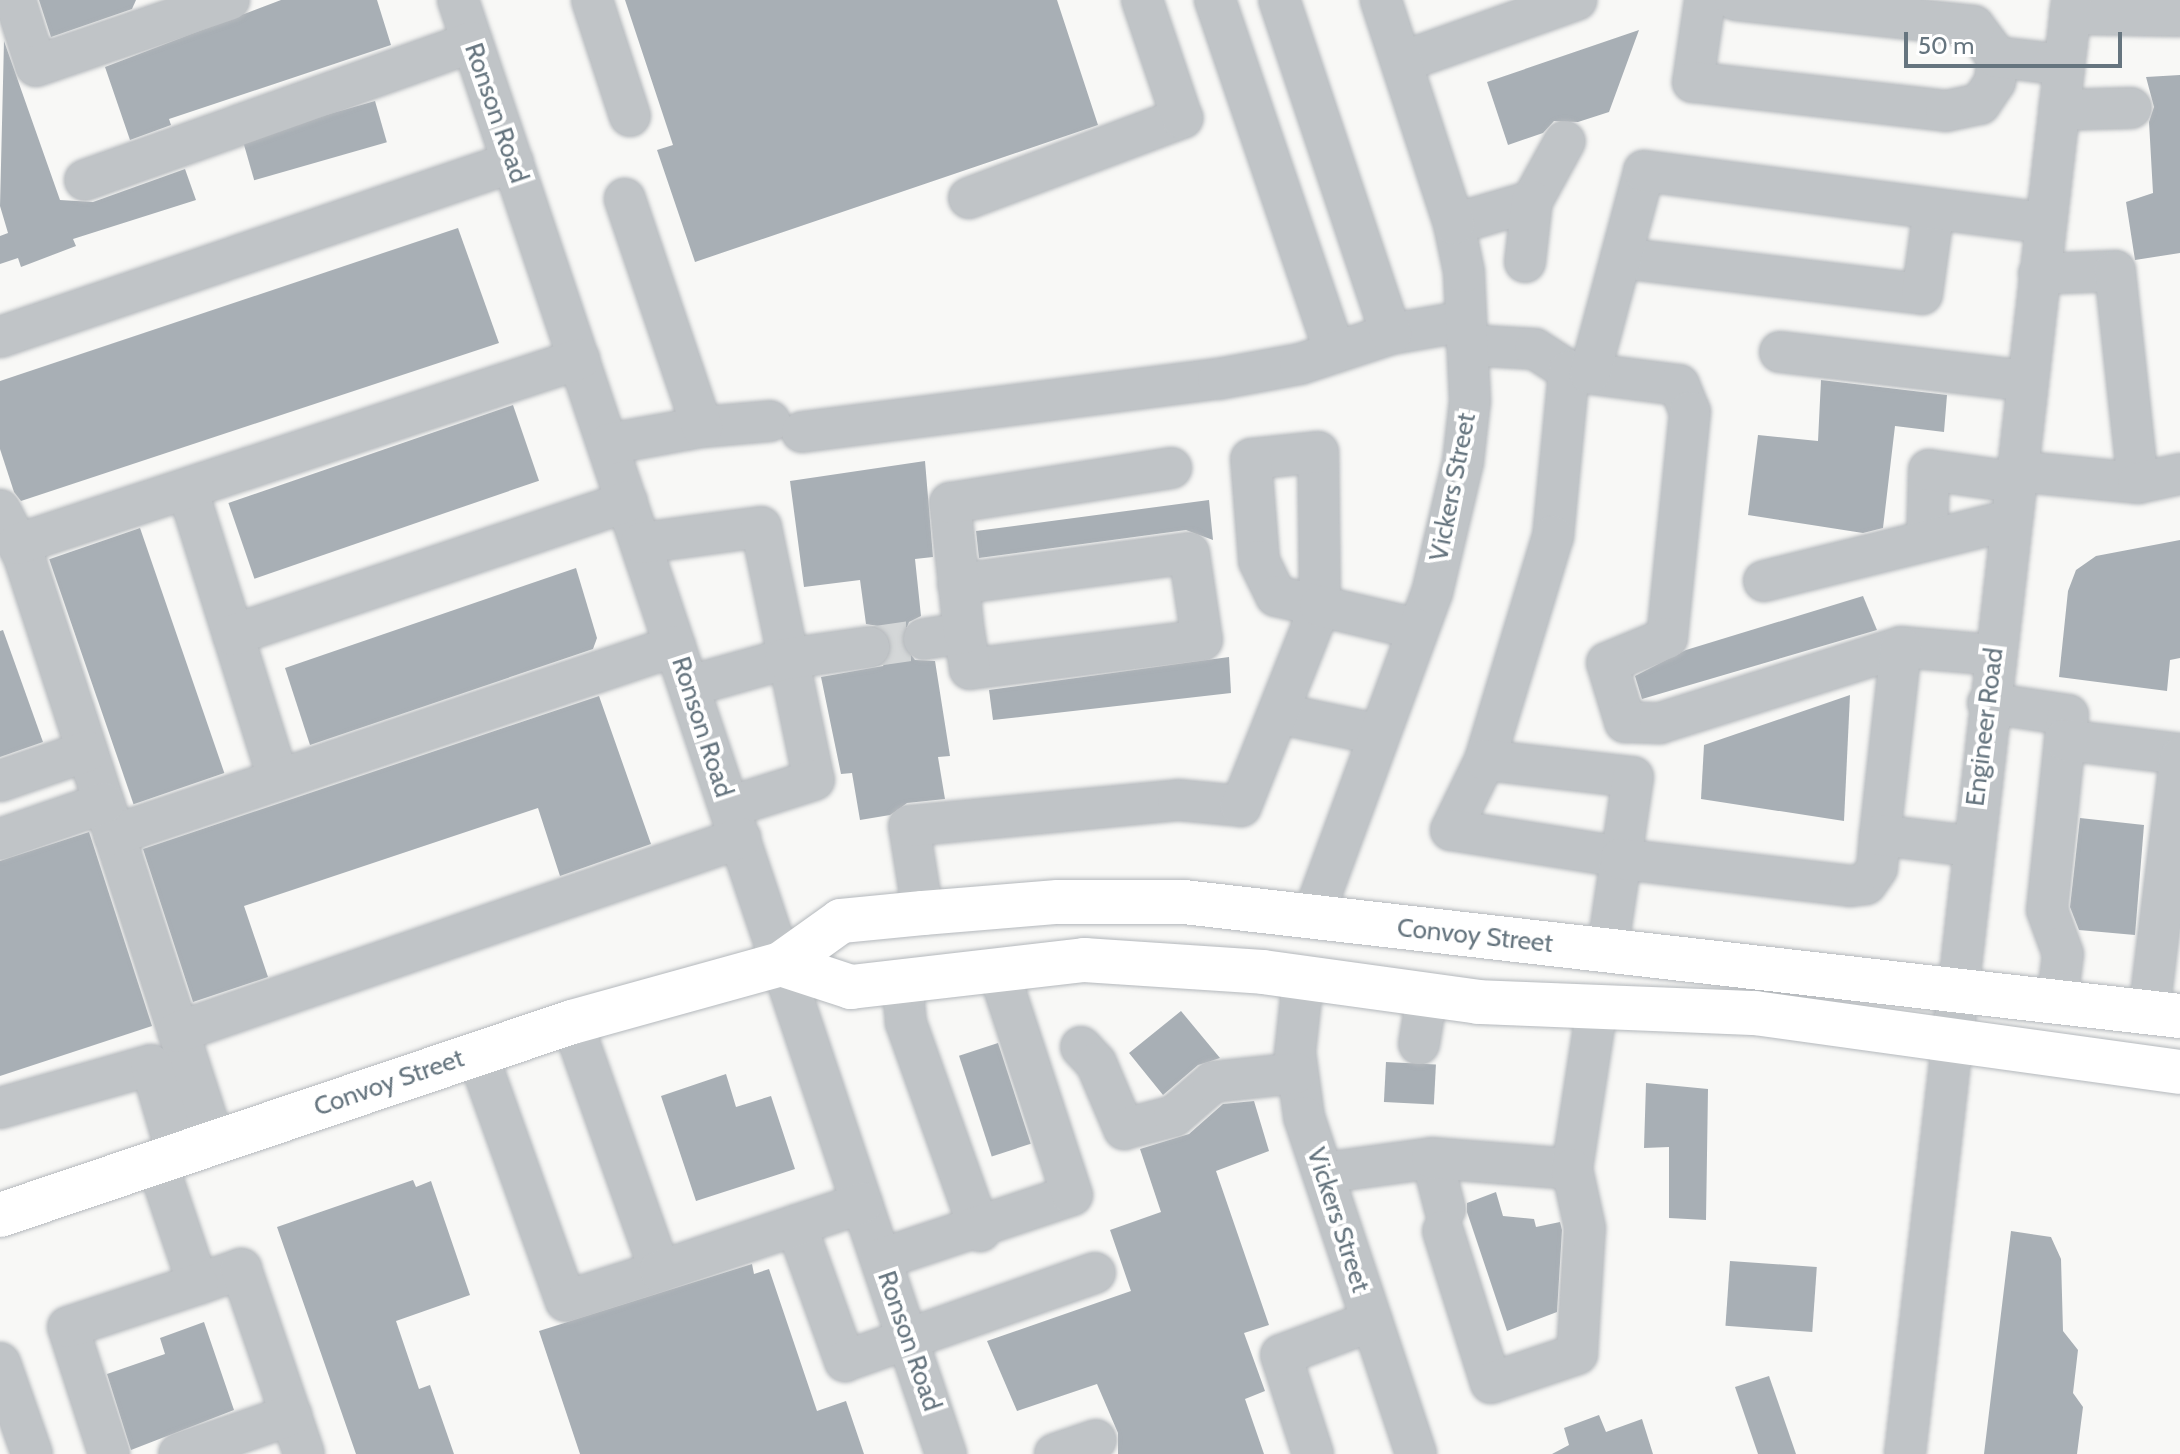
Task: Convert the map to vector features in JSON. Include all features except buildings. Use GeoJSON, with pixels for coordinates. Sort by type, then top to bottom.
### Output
{"type":"FeatureCollection","features":[{"type":"Feature","properties":{"kind":"main road","name":"Convoy Street"},"geometry":{"type":"LineString","coordinates":[[0,1215],[572,1022],[781,964],[841,921],[923,913],[1114,901],[1313,916],[2165,1014]]}},
{"type":"Feature","properties":{"kind":"main road"},"geometry":{"type":"LineString","coordinates":[[781,964],[851,987],[1271,940],[1313,916]]}},
{"type":"Feature","properties":{"kind":"main road"},"geometry":{"type":"LineString","coordinates":[[1303,980],[1314,962],[1342,951],[1376,948],[1506,965],[1541,943]]}},
{"type":"Feature","properties":{"kind":"main road"},"geometry":{"type":"LineString","coordinates":[[1084,960],[1427,995],[1597,1008],[1755,1013],[2180,1072]]}},
{"type":"Feature","properties":{"kind":"street"},"geometry":{"type":"LineString","coordinates":[[15,0],[36,66],[229,0]]}},
{"type":"Feature","properties":{"kind":"street","name":"Ronson Road"},"geometry":{"type":"LineString","coordinates":[[458,0],[946,1454]]}},
{"type":"Feature","properties":{"kind":"street"},"geometry":{"type":"LineString","coordinates":[[592,0],[630,116]]}},
{"type":"Feature","properties":{"kind":"street"},"geometry":{"type":"LineString","coordinates":[[969,198],[1182,118],[1142,0]]}},
{"type":"Feature","properties":{"kind":"street"},"geometry":{"type":"LineString","coordinates":[[1215,0],[1335,352]]}},
{"type":"Feature","properties":{"kind":"street"},"geometry":{"type":"LineString","coordinates":[[1279,0],[1391,334]]}},
{"type":"Feature","properties":{"kind":"street","name":"Vickers Street"},"geometry":{"type":"LineString","coordinates":[[1313,916],[1417,629],[1463,462],[1467,333],[1454,224],[1381,0]]}},
{"type":"Feature","properties":{"kind":"street"},"geometry":{"type":"LineString","coordinates":[[1402,62],[1576,0]]}},
{"type":"Feature","properties":{"kind":"street"},"geometry":{"type":"LineString","coordinates":[[1705,0],[1693,82],[1946,111],[1980,104],[1995,82],[1997,57],[1974,26],[1735,0]]}},
{"type":"Feature","properties":{"kind":"street"},"geometry":{"type":"LineString","coordinates":[[2071,7],[2180,16]]}},
{"type":"Feature","properties":{"kind":"street","name":"Engineer Road"},"geometry":{"type":"LineString","coordinates":[[1905,1454],[1954,988],[2071,7]]}},
{"type":"Feature","properties":{"kind":"street"},"geometry":{"type":"LineString","coordinates":[[85,180],[472,42]]}},
{"type":"Feature","properties":{"kind":"street"},"geometry":{"type":"LineString","coordinates":[[1997,57],[2064,65]]}},
{"type":"Feature","properties":{"kind":"street"},"geometry":{"type":"LineString","coordinates":[[2059,110],[2131,108]]}},
{"type":"Feature","properties":{"kind":"street"},"geometry":{"type":"LineString","coordinates":[[1525,262],[1532,201],[1565,141]]}},
{"type":"Feature","properties":{"kind":"street"},"geometry":{"type":"LineString","coordinates":[[0,337],[513,162]]}},
{"type":"Feature","properties":{"kind":"street"},"geometry":{"type":"LineString","coordinates":[[1901,647],[1877,868],[1866,884],[1850,886],[1621,858],[1451,830],[1485,760],[1553,536],[1579,372],[1621,258],[1644,171],[2045,223]]}},
{"type":"Feature","properties":{"kind":"street"},"geometry":{"type":"LineString","coordinates":[[625,199],[702,427]]}},
{"type":"Feature","properties":{"kind":"street"},"geometry":{"type":"LineString","coordinates":[[1454,224],[1532,201]]}},
{"type":"Feature","properties":{"kind":"street"},"geometry":{"type":"LineString","coordinates":[[1621,258],[1922,294],[1934,209]]}},
{"type":"Feature","properties":{"kind":"street"},"geometry":{"type":"LineString","coordinates":[[2039,274],[2115,271],[2138,483]]}},
{"type":"Feature","properties":{"kind":"street"},"geometry":{"type":"LineString","coordinates":[[608,444],[702,427],[786,427],[1218,379],[1335,352],[1391,334],[1467,333],[1535,349],[1579,372],[1679,385],[1690,412],[1667,638],[1607,663],[1625,722],[1660,723],[1901,647],[1994,655]]}},
{"type":"Feature","properties":{"kind":"street"},"geometry":{"type":"LineString","coordinates":[[1780,352],[2027,381]]}},
{"type":"Feature","properties":{"kind":"street"},"geometry":{"type":"LineString","coordinates":[[18,544],[188,491],[579,359]]}},
{"type":"Feature","properties":{"kind":"street"},"geometry":{"type":"LineString","coordinates":[[958,584],[1189,553],[1202,640],[970,669],[958,584],[950,503],[1171,468]]}},
{"type":"Feature","properties":{"kind":"street"},"geometry":{"type":"LineString","coordinates":[[1927,540],[1929,470],[2013,491],[2138,483],[2180,474]]}},
{"type":"Feature","properties":{"kind":"street"},"geometry":{"type":"LineString","coordinates":[[188,491],[278,779]]}},
{"type":"Feature","properties":{"kind":"street"},"geometry":{"type":"LineString","coordinates":[[1764,581],[1927,540],[2013,491]]}},
{"type":"Feature","properties":{"kind":"street"},"geometry":{"type":"LineString","coordinates":[[233,635],[627,502]]}},
{"type":"Feature","properties":{"kind":"street"},"geometry":{"type":"LineString","coordinates":[[0,510],[18,544],[109,819],[171,1050],[198,1284]]}},
{"type":"Feature","properties":{"kind":"street"},"geometry":{"type":"LineString","coordinates":[[0,1108],[171,1050],[734,823],[814,780],[785,659],[761,527],[641,543]]}},
{"type":"Feature","properties":{"kind":"street"},"geometry":{"type":"LineString","coordinates":[[923,913],[909,826],[1178,800],[1241,806],[1281,714],[1320,606],[1417,629]]}},
{"type":"Feature","properties":{"kind":"street"},"geometry":{"type":"LineString","coordinates":[[924,639],[964,633]]}},
{"type":"Feature","properties":{"kind":"street"},"geometry":{"type":"LineString","coordinates":[[0,839],[109,819],[278,779],[675,646]]}},
{"type":"Feature","properties":{"kind":"street"},"geometry":{"type":"LineString","coordinates":[[689,686],[785,659],[869,647]]}},
{"type":"Feature","properties":{"kind":"street"},"geometry":{"type":"LineString","coordinates":[[1988,703],[2068,715],[2047,910],[2063,954],[2057,1002]]}},
{"type":"Feature","properties":{"kind":"street"},"geometry":{"type":"LineString","coordinates":[[1281,714],[1377,734]]}},
{"type":"Feature","properties":{"kind":"street"},"geometry":{"type":"LineString","coordinates":[[2065,740],[2180,756],[2165,1014]]}},
{"type":"Feature","properties":{"kind":"street"},"geometry":{"type":"LineString","coordinates":[[0,781],[87,751]]}},
{"type":"Feature","properties":{"kind":"street"},"geometry":{"type":"LineString","coordinates":[[1485,760],[1633,777],[1607,952]]}},
{"type":"Feature","properties":{"kind":"street"},"geometry":{"type":"LineString","coordinates":[[1880,835],[1971,846]]}},
{"type":"Feature","properties":{"kind":"street"},"geometry":{"type":"LineString","coordinates":[[881,1259],[980,1231],[1072,1195],[998,970]]}},
{"type":"Feature","properties":{"kind":"street","name":"Vickers Street"},"geometry":{"type":"LineString","coordinates":[[1303,980],[1297,1078],[1323,1173],[1416,1454]]}},
{"type":"Feature","properties":{"kind":"street"},"geometry":{"type":"LineString","coordinates":[[902,981],[906,1023],[980,1231]]}},
{"type":"Feature","properties":{"kind":"street"},"geometry":{"type":"LineString","coordinates":[[1419,1044],[1427,995]]}},
{"type":"Feature","properties":{"kind":"street"},"geometry":{"type":"LineString","coordinates":[[1432,1158],[1444,1220],[1491,1383],[1577,1354],[1585,1228],[1572,1169],[1597,1008]]}},
{"type":"Feature","properties":{"kind":"street"},"geometry":{"type":"LineString","coordinates":[[572,1022],[660,1271]]}},
{"type":"Feature","properties":{"kind":"street"},"geometry":{"type":"LineString","coordinates":[[1081,1047],[1096,1063],[1124,1129],[1174,1116],[1213,1082],[1297,1078]]}},
{"type":"Feature","properties":{"kind":"street"},"geometry":{"type":"LineString","coordinates":[[477,1053],[566,1301],[862,1203]]}},
{"type":"Feature","properties":{"kind":"street"},"geometry":{"type":"LineString","coordinates":[[1117,1144],[1174,1126],[1223,1091],[1297,1078]]}},
{"type":"Feature","properties":{"kind":"street"},"geometry":{"type":"LineString","coordinates":[[1323,1173],[1432,1158],[1572,1169]]}},
{"type":"Feature","properties":{"kind":"street"},"geometry":{"type":"LineString","coordinates":[[796,1225],[845,1361],[1095,1273]]}},
{"type":"Feature","properties":{"kind":"street"},"geometry":{"type":"LineString","coordinates":[[109,1454],[68,1327],[241,1269],[304,1454]]}},
{"type":"Feature","properties":{"kind":"street"},"geometry":{"type":"LineString","coordinates":[[1313,1454],[1281,1355],[1372,1321]]}},
{"type":"Feature","properties":{"kind":"street"},"geometry":{"type":"LineString","coordinates":[[0,1363],[32,1454]]}},
{"type":"Feature","properties":{"kind":"street"},"geometry":{"type":"LineString","coordinates":[[179,1454],[291,1415]]}},
{"type":"Feature","properties":{"kind":"street"},"geometry":{"type":"LineString","coordinates":[[1055,1454],[1096,1440]]}},
{"type":"Feature","properties":{"kind":"tunnel"},"geometry":{"type":"LineString","coordinates":[[869,647],[924,639]]}}]}
